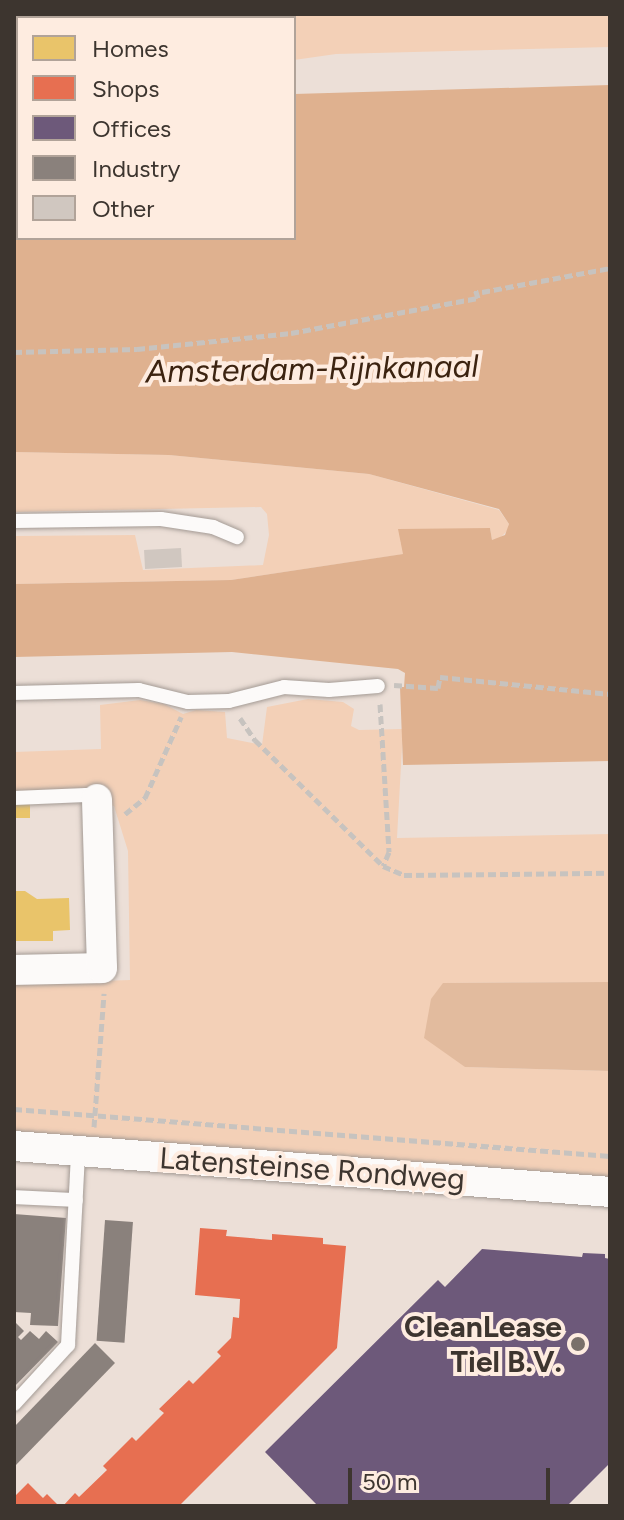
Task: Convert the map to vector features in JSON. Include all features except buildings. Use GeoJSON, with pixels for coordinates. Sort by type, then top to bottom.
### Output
{"type":"FeatureCollection","features":[{"type":"Feature","properties":{"kind":"street"},"geometry":{"type":"LineString","coordinates":[[14,970],[102,968],[97,799]]}},
{"type":"Feature","properties":{"kind":"street","name":"Latensteinse Rondweg"},"geometry":{"type":"LineString","coordinates":[[14,1146],[610,1192]]}},
{"type":"Feature","properties":{"kind":"lane"},"geometry":{"type":"LineString","coordinates":[[14,521],[161,519],[213,527],[237,537]]}},
{"type":"Feature","properties":{"kind":"lane"},"geometry":{"type":"LineString","coordinates":[[14,693],[139,690],[188,702],[229,701],[284,687],[329,690],[378,686]]}},
{"type":"Feature","properties":{"kind":"lane"},"geometry":{"type":"LineString","coordinates":[[14,798],[86,795],[97,799]]}},
{"type":"Feature","properties":{"kind":"lane"},"geometry":{"type":"LineString","coordinates":[[14,1404],[68,1345],[76,1200],[85,1151]]}},
{"type":"Feature","properties":{"kind":"lane"},"geometry":{"type":"LineString","coordinates":[[14,1197],[76,1200]]}},
{"type":"Feature","properties":{"kind":"path"},"geometry":{"type":"LineString","coordinates":[[14,352],[137,349],[291,333],[478,298],[479,290],[610,268]]}},
{"type":"Feature","properties":{"kind":"path"},"geometry":{"type":"LineString","coordinates":[[402,685],[438,688],[440,677],[610,694]]}},
{"type":"Feature","properties":{"kind":"path"},"geometry":{"type":"LineString","coordinates":[[378,686],[389,852],[383,866]]}},
{"type":"Feature","properties":{"kind":"path"},"geometry":{"type":"LineString","coordinates":[[229,701],[255,740],[383,866],[404,875],[610,873]]}},
{"type":"Feature","properties":{"kind":"path"},"geometry":{"type":"LineString","coordinates":[[99,835],[145,798],[188,702]]}},
{"type":"Feature","properties":{"kind":"path"},"geometry":{"type":"LineString","coordinates":[[85,1151],[95,1115],[102,1027]]}},
{"type":"Feature","properties":{"kind":"path"},"geometry":{"type":"LineString","coordinates":[[14,1109],[610,1156]]}},
{"type":"Feature","properties":{"kind":"shaded area"},"geometry":{"type":"Polygon","coordinates":[[[14,14],[610,14],[610,47],[336,54],[296,60],[296,16],[16,16],[14,148],[14,14]]]}},
{"type":"Feature","properties":{"kind":"shaded area"},"geometry":{"type":"Polygon","coordinates":[[[14,452],[169,455],[369,474],[499,510],[509,524],[508,530],[499,539],[492,540],[490,528],[399,543],[403,543],[404,554],[231,580],[14,584],[14,536],[135,535],[143,570],[263,565],[269,535],[267,514],[261,507],[14,512],[14,452]]]}},
{"type":"Feature","properties":{"kind":"shaded area"},"geometry":{"type":"Polygon","coordinates":[[[308,699],[343,702],[354,709],[351,726],[359,730],[403,729],[397,838],[610,834],[610,982],[443,983],[465,1067],[610,1071],[610,1181],[202,1150],[14,1131],[14,984],[130,980],[128,851],[114,806],[80,800],[14,803],[14,752],[101,749],[100,705],[140,700],[164,704],[183,714],[196,710],[225,712],[227,738],[262,745],[267,707],[308,699]]]}},
{"type":"Feature","properties":{"kind":"shaded area"},"geometry":{"type":"Polygon","coordinates":[[[610,982],[610,1071],[465,1067],[424,1038],[431,999],[443,983],[610,982]]]}},
{"type":"Feature","properties":{"kind":"water","name":"Amsterdam-Rijnkanaal"},"geometry":{"type":"Polygon","coordinates":[[[610,85],[610,761],[403,765],[400,687],[404,687],[405,673],[398,669],[232,652],[14,657],[14,584],[231,580],[403,554],[398,529],[490,528],[492,540],[505,535],[509,524],[499,509],[369,474],[169,455],[14,452],[14,178],[16,240],[296,240],[296,94],[610,85]]]}},
{"type":"Feature","properties":{"kind":"place","name":"CleanLease Tiel B.V."},"geometry":{"type":"Point","coordinates":[578,1344]}}]}
